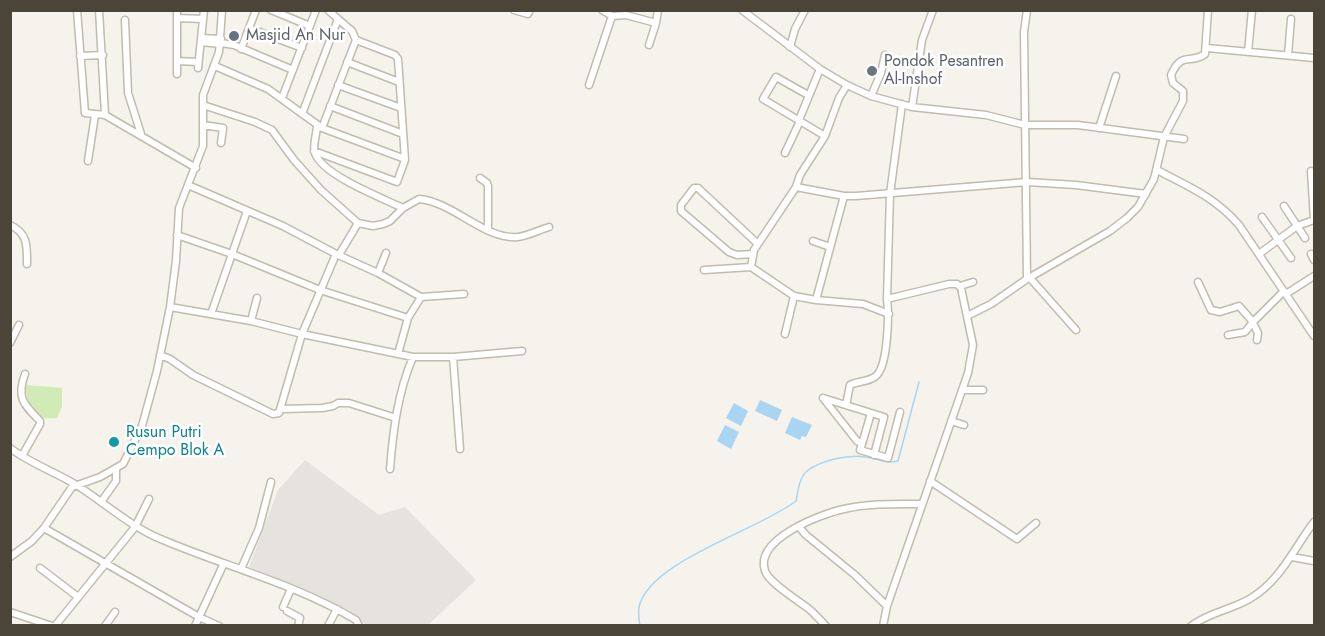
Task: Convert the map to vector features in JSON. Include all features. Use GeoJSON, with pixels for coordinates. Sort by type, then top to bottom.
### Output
{"type":"FeatureCollection","features":[{"type":"Feature","properties":{"kind":"street"},"geometry":{"type":"LineString","coordinates":[[77,10],[86,114],[105,115],[196,168]]}},
{"type":"Feature","properties":{"kind":"street"},"geometry":{"type":"LineString","coordinates":[[99,10],[105,115]]}},
{"type":"Feature","properties":{"kind":"street"},"geometry":{"type":"LineString","coordinates":[[177,10],[177,74]]}},
{"type":"Feature","properties":{"kind":"street"},"geometry":{"type":"LineString","coordinates":[[177,61],[198,65],[204,10]]}},
{"type":"Feature","properties":{"kind":"street"},"geometry":{"type":"LineString","coordinates":[[10,557],[32,541],[44,528],[69,490],[116,469],[126,460],[139,436],[149,404],[170,306],[176,261],[179,208],[203,146],[202,105],[205,87],[215,66],[221,42],[222,10]]}},
{"type":"Feature","properties":{"kind":"street"},"geometry":{"type":"LineString","coordinates":[[241,49],[256,10]]}},
{"type":"Feature","properties":{"kind":"street"},"geometry":{"type":"LineString","coordinates":[[271,10],[310,26]]}},
{"type":"Feature","properties":{"kind":"street"},"geometry":{"type":"LineString","coordinates":[[282,98],[316,10]]}},
{"type":"Feature","properties":{"kind":"street"},"geometry":{"type":"LineString","coordinates":[[328,10],[354,33],[356,40],[330,106],[319,127],[314,151],[318,159],[342,180],[403,208]]}},
{"type":"Feature","properties":{"kind":"street"},"geometry":{"type":"LineString","coordinates":[[514,10],[528,14],[530,10]]}},
{"type":"Feature","properties":{"kind":"street"},"geometry":{"type":"LineString","coordinates":[[602,10],[612,16],[626,15],[656,23]]}},
{"type":"Feature","properties":{"kind":"street"},"geometry":{"type":"LineString","coordinates":[[649,45],[658,10]]}},
{"type":"Feature","properties":{"kind":"street"},"geometry":{"type":"LineString","coordinates":[[742,10],[820,69],[872,96],[912,107],[986,116],[1025,124],[1078,125],[1184,139]]}},
{"type":"Feature","properties":{"kind":"street"},"geometry":{"type":"LineString","coordinates":[[790,47],[795,29],[805,10]]}},
{"type":"Feature","properties":{"kind":"street"},"geometry":{"type":"LineString","coordinates":[[912,107],[922,40],[933,10]]}},
{"type":"Feature","properties":{"kind":"street"},"geometry":{"type":"LineString","coordinates":[[1028,10],[1024,23],[1029,278],[1076,330]]}},
{"type":"Feature","properties":{"kind":"street"},"geometry":{"type":"LineString","coordinates":[[967,316],[992,304],[1067,254],[1119,225],[1138,207],[1157,170],[1164,137],[1184,98],[1183,91],[1171,79],[1173,70],[1184,58],[1203,56],[1207,48],[1208,10]]}},
{"type":"Feature","properties":{"kind":"street"},"geometry":{"type":"LineString","coordinates":[[1248,52],[1252,10]]}},
{"type":"Feature","properties":{"kind":"street"},"geometry":{"type":"LineString","coordinates":[[589,85],[612,16]]}},
{"type":"Feature","properties":{"kind":"street"},"geometry":{"type":"LineString","coordinates":[[177,18],[203,19]]}},
{"type":"Feature","properties":{"kind":"street"},"geometry":{"type":"LineString","coordinates":[[302,114],[338,19]]}},
{"type":"Feature","properties":{"kind":"street"},"geometry":{"type":"LineString","coordinates":[[1288,55],[1291,19]]}},
{"type":"Feature","properties":{"kind":"street"},"geometry":{"type":"LineString","coordinates":[[125,20],[128,93],[141,134]]}},
{"type":"Feature","properties":{"kind":"street"},"geometry":{"type":"LineString","coordinates":[[249,28],[302,48]]}},
{"type":"Feature","properties":{"kind":"street"},"geometry":{"type":"LineString","coordinates":[[201,40],[221,42],[293,70]]}},
{"type":"Feature","properties":{"kind":"street"},"geometry":{"type":"LineString","coordinates":[[314,151],[397,182],[405,159],[396,57],[356,40]]}},
{"type":"Feature","properties":{"kind":"street"},"geometry":{"type":"LineString","coordinates":[[1207,48],[1314,58]]}},
{"type":"Feature","properties":{"kind":"street"},"geometry":{"type":"LineString","coordinates":[[80,56],[103,55]]}},
{"type":"Feature","properties":{"kind":"street"},"geometry":{"type":"LineString","coordinates":[[872,96],[885,55]]}},
{"type":"Feature","properties":{"kind":"street"},"geometry":{"type":"LineString","coordinates":[[347,62],[399,82]]}},
{"type":"Feature","properties":{"kind":"street"},"geometry":{"type":"LineString","coordinates":[[215,66],[254,81],[282,98],[319,127],[405,159]]}},
{"type":"Feature","properties":{"kind":"street"},"geometry":{"type":"LineString","coordinates":[[785,153],[820,69]]}},
{"type":"Feature","properties":{"kind":"street"},"geometry":{"type":"LineString","coordinates":[[1099,128],[1116,76]]}},
{"type":"Feature","properties":{"kind":"street"},"geometry":{"type":"LineString","coordinates":[[808,95],[776,77],[763,97],[764,100],[825,136]]}},
{"type":"Feature","properties":{"kind":"street"},"geometry":{"type":"LineString","coordinates":[[338,85],[401,108]]}},
{"type":"Feature","properties":{"kind":"street"},"geometry":{"type":"LineString","coordinates":[[752,267],[753,254],[758,244],[796,188],[800,175],[825,136],[839,98],[847,85]]}},
{"type":"Feature","properties":{"kind":"street"},"geometry":{"type":"LineString","coordinates":[[846,405],[850,385],[878,375],[888,334],[891,194],[902,104]]}},
{"type":"Feature","properties":{"kind":"street"},"geometry":{"type":"LineString","coordinates":[[202,105],[255,122],[272,130],[321,190],[358,223],[373,226],[383,224],[403,208],[416,200],[423,199],[445,206],[502,236],[519,237],[549,227]]}},
{"type":"Feature","properties":{"kind":"street"},"geometry":{"type":"LineString","coordinates":[[330,106],[403,134]]}},
{"type":"Feature","properties":{"kind":"street"},"geometry":{"type":"LineString","coordinates":[[88,161],[95,115]]}},
{"type":"Feature","properties":{"kind":"street"},"geometry":{"type":"LineString","coordinates":[[203,125],[222,129],[221,143]]}},
{"type":"Feature","properties":{"kind":"street"},"geometry":{"type":"LineString","coordinates":[[1157,170],[1212,200],[1234,219],[1314,336]]}},
{"type":"Feature","properties":{"kind":"street"},"geometry":{"type":"LineString","coordinates":[[1259,254],[1297,226],[1314,220],[1311,171]]}},
{"type":"Feature","properties":{"kind":"street"},"geometry":{"type":"LineString","coordinates":[[480,178],[488,186],[488,229]]}},
{"type":"Feature","properties":{"kind":"street"},"geometry":{"type":"LineString","coordinates":[[796,188],[844,195],[891,194],[1027,182],[1073,184],[1146,194]]}},
{"type":"Feature","properties":{"kind":"street"},"geometry":{"type":"LineString","coordinates":[[188,185],[283,226],[421,297],[464,294]]}},
{"type":"Feature","properties":{"kind":"street"},"geometry":{"type":"LineString","coordinates":[[753,254],[737,255],[729,252],[681,211],[681,205],[694,188],[698,188],[758,244]]}},
{"type":"Feature","properties":{"kind":"street"},"geometry":{"type":"LineString","coordinates":[[816,300],[844,195]]}},
{"type":"Feature","properties":{"kind":"street"},"geometry":{"type":"LineString","coordinates":[[1284,206],[1305,238]]}},
{"type":"Feature","properties":{"kind":"street"},"geometry":{"type":"LineString","coordinates":[[211,314],[247,211]]}},
{"type":"Feature","properties":{"kind":"street"},"geometry":{"type":"LineString","coordinates":[[1262,217],[1291,258]]}},
{"type":"Feature","properties":{"kind":"street"},"geometry":{"type":"LineString","coordinates":[[160,355],[193,375],[273,414],[279,413],[302,334],[320,290],[358,223]]}},
{"type":"Feature","properties":{"kind":"street"},"geometry":{"type":"LineString","coordinates":[[10,225],[24,235],[27,244],[27,264]]}},
{"type":"Feature","properties":{"kind":"street"},"geometry":{"type":"LineString","coordinates":[[177,235],[232,254],[320,290],[408,318]]}},
{"type":"Feature","properties":{"kind":"street"},"geometry":{"type":"LineString","coordinates":[[813,241],[830,246]]}},
{"type":"Feature","properties":{"kind":"street"},"geometry":{"type":"LineString","coordinates":[[378,273],[386,253]]}},
{"type":"Feature","properties":{"kind":"street"},"geometry":{"type":"LineString","coordinates":[[704,270],[752,267],[794,296],[863,303],[889,314]]}},
{"type":"Feature","properties":{"kind":"street"},"geometry":{"type":"LineString","coordinates":[[1228,335],[1245,332],[1285,292],[1314,276]]}},
{"type":"Feature","properties":{"kind":"street"},"geometry":{"type":"LineString","coordinates":[[887,299],[949,284],[960,286],[973,282]]}},
{"type":"Feature","properties":{"kind":"street"},"geometry":{"type":"LineString","coordinates":[[1198,282],[1211,310],[1220,312],[1239,306],[1253,323],[1258,333],[1257,340]]}},
{"type":"Feature","properties":{"kind":"street"},"geometry":{"type":"LineString","coordinates":[[883,626],[887,606],[962,390],[972,353],[972,336],[960,286]]}},
{"type":"Feature","properties":{"kind":"street"},"geometry":{"type":"LineString","coordinates":[[785,334],[794,296]]}},
{"type":"Feature","properties":{"kind":"street"},"geometry":{"type":"LineString","coordinates":[[398,354],[408,318],[421,297]]}},
{"type":"Feature","properties":{"kind":"street"},"geometry":{"type":"LineString","coordinates":[[251,321],[257,298]]}},
{"type":"Feature","properties":{"kind":"street"},"geometry":{"type":"LineString","coordinates":[[170,306],[251,321],[413,357],[453,357],[522,351]]}},
{"type":"Feature","properties":{"kind":"street"},"geometry":{"type":"LineString","coordinates":[[10,343],[19,325]]}},
{"type":"Feature","properties":{"kind":"street"},"geometry":{"type":"LineString","coordinates":[[390,469],[396,418],[406,372],[413,357]]}},
{"type":"Feature","properties":{"kind":"street"},"geometry":{"type":"LineString","coordinates":[[453,357],[460,449]]}},
{"type":"Feature","properties":{"kind":"street"},"geometry":{"type":"LineString","coordinates":[[22,456],[40,424],[40,421],[24,404],[21,384],[25,374]]}},
{"type":"Feature","properties":{"kind":"street"},"geometry":{"type":"LineString","coordinates":[[962,390],[983,390]]}},
{"type":"Feature","properties":{"kind":"street"},"geometry":{"type":"LineString","coordinates":[[862,444],[857,441],[823,398],[884,417],[874,454]]}},
{"type":"Feature","properties":{"kind":"street"},"geometry":{"type":"LineString","coordinates":[[281,409],[322,408],[338,403],[349,403],[396,418]]}},
{"type":"Feature","properties":{"kind":"street"},"geometry":{"type":"LineString","coordinates":[[872,413],[860,450],[888,458],[900,412]]}},
{"type":"Feature","properties":{"kind":"street"},"geometry":{"type":"LineString","coordinates":[[951,421],[964,425]]}},
{"type":"Feature","properties":{"kind":"street"},"geometry":{"type":"LineString","coordinates":[[10,448],[76,485],[135,527],[168,543],[312,596],[356,620],[358,626]]}},
{"type":"Feature","properties":{"kind":"street"},"geometry":{"type":"LineString","coordinates":[[101,502],[116,481],[116,469]]}},
{"type":"Feature","properties":{"kind":"street"},"geometry":{"type":"LineString","coordinates":[[930,479],[1014,538],[1020,538],[1036,523]]}},
{"type":"Feature","properties":{"kind":"street"},"geometry":{"type":"LineString","coordinates":[[241,569],[259,528],[271,482]]}},
{"type":"Feature","properties":{"kind":"street"},"geometry":{"type":"LineString","coordinates":[[10,612],[49,625],[78,597],[106,564],[135,527],[149,499]]}},
{"type":"Feature","properties":{"kind":"street"},"geometry":{"type":"LineString","coordinates":[[826,626],[812,611],[768,577],[763,562],[770,546],[780,537],[815,518],[846,508],[922,504]]}},
{"type":"Feature","properties":{"kind":"street"},"geometry":{"type":"LineString","coordinates":[[1191,626],[1199,620],[1244,602],[1257,594],[1274,579],[1292,557],[1314,522]]}},
{"type":"Feature","properties":{"kind":"street"},"geometry":{"type":"LineString","coordinates":[[799,527],[887,606]]}},
{"type":"Feature","properties":{"kind":"street"},"geometry":{"type":"LineString","coordinates":[[44,528],[219,626]]}},
{"type":"Feature","properties":{"kind":"street"},"geometry":{"type":"LineString","coordinates":[[1292,557],[1314,561]]}},
{"type":"Feature","properties":{"kind":"street"},"geometry":{"type":"LineString","coordinates":[[195,626],[224,563]]}},
{"type":"Feature","properties":{"kind":"street"},"geometry":{"type":"LineString","coordinates":[[40,568],[78,597]]}},
{"type":"Feature","properties":{"kind":"street"},"geometry":{"type":"LineString","coordinates":[[291,589],[285,609],[301,619],[298,626]]}},
{"type":"Feature","properties":{"kind":"street"},"geometry":{"type":"LineString","coordinates":[[328,626],[337,609]]}},
{"type":"Feature","properties":{"kind":"street"},"geometry":{"type":"LineString","coordinates":[[105,626],[115,612]]}},
{"type":"Feature","properties":{"kind":"shaded area"},"geometry":{"type":"Polygon","coordinates":[[[305,460],[379,515],[405,507],[476,580],[428,625],[366,625],[321,596],[249,567],[278,490],[305,460]]]}},
{"type":"Feature","properties":{"kind":"green space"},"geometry":{"type":"Polygon","coordinates":[[[26,385],[62,388],[62,407],[57,418],[42,417],[32,410],[27,399],[26,385]]]}},
{"type":"Feature","properties":{"kind":"water"},"geometry":{"type":"Polygon","coordinates":[[[760,400],[782,410],[777,421],[755,411],[760,400]]]}},
{"type":"Feature","properties":{"kind":"water"},"geometry":{"type":"Polygon","coordinates":[[[734,403],[748,411],[741,426],[726,418],[734,403]]]}},
{"type":"Feature","properties":{"kind":"water"},"geometry":{"type":"Polygon","coordinates":[[[792,417],[812,425],[806,437],[802,436],[800,440],[785,433],[792,417]]]}},
{"type":"Feature","properties":{"kind":"water"},"geometry":{"type":"Polygon","coordinates":[[[725,425],[739,432],[731,449],[717,441],[725,425]]]}},
{"type":"Feature","properties":{"kind":"waterway"},"geometry":{"type":"LineString","coordinates":[[640,626],[639,607],[647,590],[663,575],[683,561],[796,501],[802,477],[813,467],[852,456],[886,462],[898,461],[919,382]]}},
{"type":"Feature","properties":{"kind":"place","name":"Masjid An Nur"},"geometry":{"type":"Point","coordinates":[234,36]}},
{"type":"Feature","properties":{"kind":"place","name":"Pondok Pesantren Al-Inshof"},"geometry":{"type":"Point","coordinates":[872,71]}},
{"type":"Feature","properties":{"kind":"place","name":"Rusun Putri Cempo Blok A"},"geometry":{"type":"Point","coordinates":[114,442]}}]}
